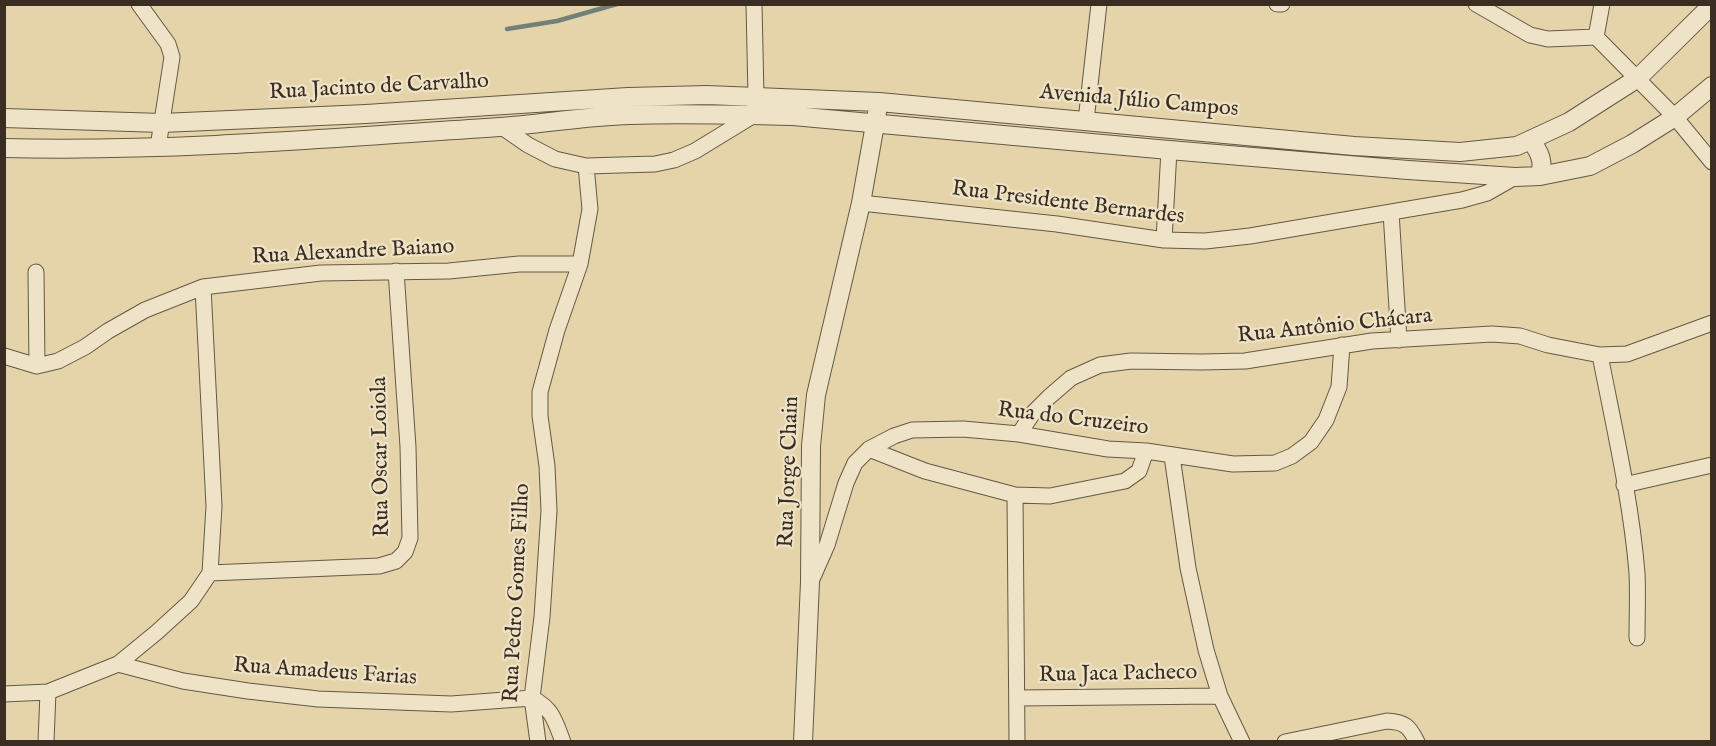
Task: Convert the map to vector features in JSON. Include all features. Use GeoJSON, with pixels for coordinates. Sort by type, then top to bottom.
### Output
{"type":"FeatureCollection","features":[{"type":"Feature","properties":{"kind":"street"},"geometry":{"type":"LineString","coordinates":[[139,4],[168,44],[172,57],[158,147]]}},
{"type":"Feature","properties":{"kind":"street"},"geometry":{"type":"LineString","coordinates":[[754,4],[755,106]]}},
{"type":"Feature","properties":{"kind":"street"},"geometry":{"type":"LineString","coordinates":[[1086,121],[1099,4]]}},
{"type":"Feature","properties":{"kind":"street"},"geometry":{"type":"LineString","coordinates":[[1277,4],[1282,4]]}},
{"type":"Feature","properties":{"kind":"street"},"geometry":{"type":"LineString","coordinates":[[1476,4],[1530,35],[1548,39],[1596,37],[1675,117],[1712,162]]}},
{"type":"Feature","properties":{"kind":"street"},"geometry":{"type":"LineString","coordinates":[[1596,37],[1602,4]]}},
{"type":"Feature","properties":{"kind":"street"},"geometry":{"type":"LineString","coordinates":[[1515,177],[1514,155],[1524,144],[1569,122],[1638,78],[1712,5]]}},
{"type":"Feature","properties":{"kind":"street"},"geometry":{"type":"LineString","coordinates":[[755,106],[793,117],[1396,169],[1515,177],[1540,176],[1590,166],[1632,144],[1675,117],[1712,86]]}},
{"type":"Feature","properties":{"kind":"street","name":"Rua Jacinto de Carvalho"},"geometry":{"type":"LineString","coordinates":[[4,118],[162,123],[628,106],[707,95],[755,106]]}},
{"type":"Feature","properties":{"kind":"street","name":"Avenida Júlio Campos"},"geometry":{"type":"LineString","coordinates":[[755,106],[879,102],[1354,146],[1460,152],[1524,144]]}},
{"type":"Feature","properties":{"kind":"street","name":"Rua Jorge Chain"},"geometry":{"type":"LineString","coordinates":[[803,741],[810,582],[811,446],[816,395],[861,203],[879,102]]}},
{"type":"Feature","properties":{"kind":"street"},"geometry":{"type":"LineString","coordinates":[[4,147],[158,147],[502,127],[628,106]]}},
{"type":"Feature","properties":{"kind":"street"},"geometry":{"type":"LineString","coordinates":[[502,127],[528,145],[555,159],[586,165],[655,164],[674,160],[696,151],[755,106]]}},
{"type":"Feature","properties":{"kind":"street"},"geometry":{"type":"LineString","coordinates":[[924,128],[926,106]]}},
{"type":"Feature","properties":{"kind":"street"},"geometry":{"type":"LineString","coordinates":[[366,114],[368,135]]}},
{"type":"Feature","properties":{"kind":"street"},"geometry":{"type":"LineString","coordinates":[[1524,144],[1541,157],[1540,176]]}},
{"type":"Feature","properties":{"kind":"street"},"geometry":{"type":"LineString","coordinates":[[1164,240],[1169,150]]}},
{"type":"Feature","properties":{"kind":"street","name":"Rua Pedro Gomes Filho"},"geometry":{"type":"LineString","coordinates":[[538,741],[532,698],[542,617],[549,511],[547,466],[540,416],[540,392],[557,330],[580,264],[590,209],[586,165]]}},
{"type":"Feature","properties":{"kind":"street","name":"Rua Presidente Bernardes"},"geometry":{"type":"LineString","coordinates":[[861,203],[1057,224],[1164,240],[1205,241],[1250,236],[1470,198],[1487,193],[1515,177]]}},
{"type":"Feature","properties":{"kind":"street"},"geometry":{"type":"LineString","coordinates":[[1391,212],[1400,340]]}},
{"type":"Feature","properties":{"kind":"street","name":"Rua Alexandre Baiano"},"geometry":{"type":"LineString","coordinates":[[37,366],[58,361],[145,310],[202,286],[321,273],[449,271],[519,264],[580,264]]}},
{"type":"Feature","properties":{"kind":"street","name":"Rua Oscar Loiola"},"geometry":{"type":"LineString","coordinates":[[210,573],[380,566],[396,561],[405,552],[410,538],[408,447],[396,271]]}},
{"type":"Feature","properties":{"kind":"street"},"geometry":{"type":"LineString","coordinates":[[4,356],[37,366],[36,272]]}},
{"type":"Feature","properties":{"kind":"street"},"geometry":{"type":"LineString","coordinates":[[4,693],[48,692],[117,664],[191,601],[210,573],[214,506],[202,286]]}},
{"type":"Feature","properties":{"kind":"street","name":"Rua Antônio Chácara"},"geometry":{"type":"LineString","coordinates":[[1019,434],[1033,413],[1071,378],[1100,365],[1131,361],[1245,361],[1342,345],[1492,334],[1520,336],[1548,345],[1600,355],[1627,354],[1712,323]]}},
{"type":"Feature","properties":{"kind":"street","name":"Rua do Cruzeiro"},"geometry":{"type":"LineString","coordinates":[[810,582],[827,544],[846,483],[855,464],[869,449],[894,436],[912,430],[963,429],[1019,434],[1108,449],[1146,451],[1233,464],[1275,463],[1292,456],[1311,442],[1326,420],[1339,387],[1342,345]]}},
{"type":"Feature","properties":{"kind":"street"},"geometry":{"type":"LineString","coordinates":[[1600,355],[1624,485],[1637,574],[1637,638]]}},
{"type":"Feature","properties":{"kind":"street"},"geometry":{"type":"LineString","coordinates":[[869,449],[925,471],[1015,495],[1050,496],[1125,481],[1139,471],[1146,451]]}},
{"type":"Feature","properties":{"kind":"street"},"geometry":{"type":"LineString","coordinates":[[1172,456],[1188,568],[1206,650],[1220,696],[1242,741]]}},
{"type":"Feature","properties":{"kind":"street"},"geometry":{"type":"LineString","coordinates":[[1624,485],[1712,465]]}},
{"type":"Feature","properties":{"kind":"street"},"geometry":{"type":"LineString","coordinates":[[1015,495],[1017,741]]}},
{"type":"Feature","properties":{"kind":"street","name":"Rua Amadeus Farias"},"geometry":{"type":"LineString","coordinates":[[117,664],[183,681],[318,699],[451,704],[532,698]]}},
{"type":"Feature","properties":{"kind":"street"},"geometry":{"type":"LineString","coordinates":[[46,741],[48,692]]}},
{"type":"Feature","properties":{"kind":"street","name":"Rua Jaca Pacheco"},"geometry":{"type":"LineString","coordinates":[[1017,698],[1220,696]]}},
{"type":"Feature","properties":{"kind":"street"},"geometry":{"type":"LineString","coordinates":[[532,698],[543,704],[553,715],[563,741]]}},
{"type":"Feature","properties":{"kind":"street"},"geometry":{"type":"LineString","coordinates":[[1285,741],[1387,721],[1399,722],[1408,728],[1417,741]]}},
{"type":"Feature","properties":{"kind":"waterway"},"geometry":{"type":"LineString","coordinates":[[507,29],[557,21],[617,4]]}}]}
